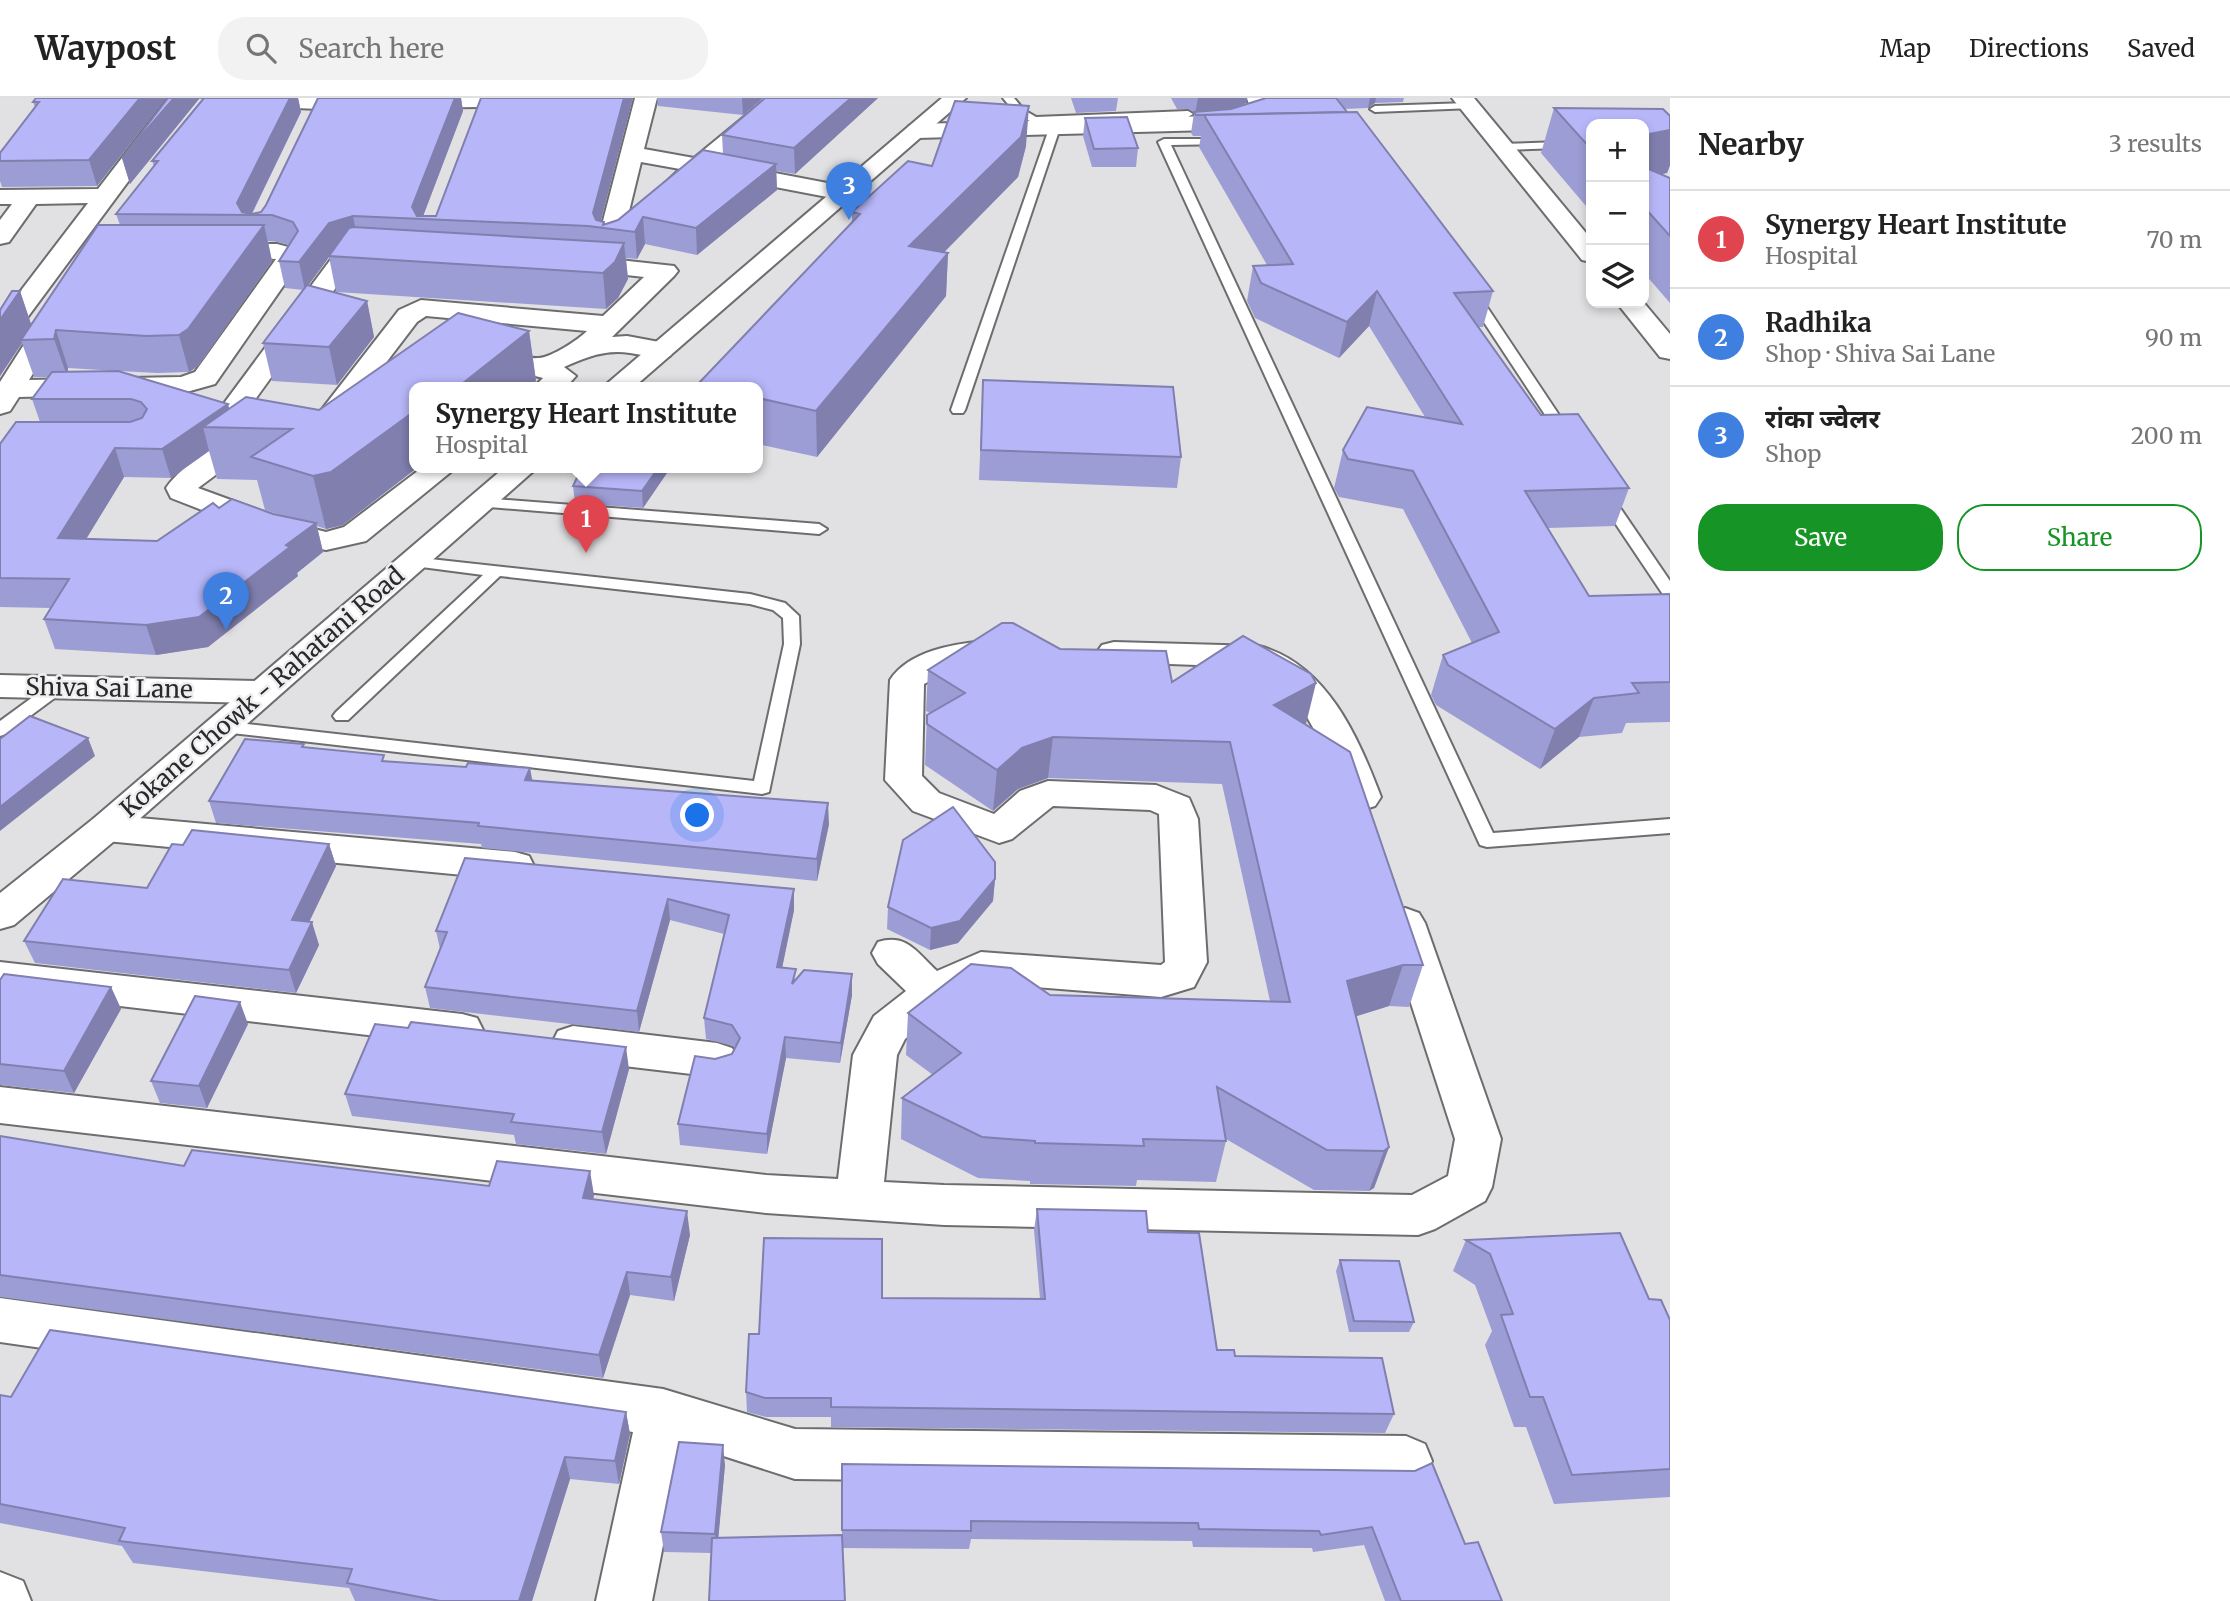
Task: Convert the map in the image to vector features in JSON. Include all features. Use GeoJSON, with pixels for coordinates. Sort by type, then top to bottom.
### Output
{"type":"FeatureCollection","features":[{"type":"Feature","properties":{"kind":"street"},"geometry":{"type":"LineString","coordinates":[[4,327],[179,98]]}},
{"type":"Feature","properties":{"kind":"street"},"geometry":{"type":"LineString","coordinates":[[639,215],[610,240],[646,98]]}},
{"type":"Feature","properties":{"kind":"street"},"geometry":{"type":"LineString","coordinates":[[658,199],[780,98]]}},
{"type":"Feature","properties":{"kind":"street"},"geometry":{"type":"LineString","coordinates":[[587,346],[627,379],[955,98]]}},
{"type":"Feature","properties":{"kind":"street"},"geometry":{"type":"LineString","coordinates":[[917,131],[1186,127],[1248,115],[1261,108],[1258,98]]}},
{"type":"Feature","properties":{"kind":"street"},"geometry":{"type":"LineString","coordinates":[[227,101],[480,100],[471,125]]}},
{"type":"Feature","properties":{"kind":"street"},"geometry":{"type":"LineString","coordinates":[[308,126],[320,101]]}},
{"type":"Feature","properties":{"kind":"street"},"geometry":{"type":"LineString","coordinates":[[1466,102],[1586,249]]}},
{"type":"Feature","properties":{"kind":"street"},"geometry":{"type":"LineString","coordinates":[[632,153],[843,193]]}},
{"type":"Feature","properties":{"kind":"street"},"geometry":{"type":"LineString","coordinates":[[0,197],[105,197]]}},
{"type":"Feature","properties":{"kind":"street"},"geometry":{"type":"LineString","coordinates":[[0,237],[29,197]]}},
{"type":"Feature","properties":{"kind":"street"},"geometry":{"type":"LineString","coordinates":[[4,397],[183,385],[200,381],[210,374],[289,259],[286,254],[277,251],[193,251]]}},
{"type":"Feature","properties":{"kind":"street"},"geometry":{"type":"LineString","coordinates":[[264,408],[236,406],[346,256],[358,252],[391,252]]}},
{"type":"Feature","properties":{"kind":"street"},"geometry":{"type":"LineString","coordinates":[[456,352],[463,349],[545,377],[587,346],[665,271],[548,261]]}},
{"type":"Feature","properties":{"kind":"street"},"geometry":{"type":"LineString","coordinates":[[4,397],[68,296]]}},
{"type":"Feature","properties":{"kind":"street"},"geometry":{"type":"LineString","coordinates":[[334,443],[363,418],[319,412],[408,316],[421,308],[609,324]]}},
{"type":"Feature","properties":{"kind":"street"},"geometry":{"type":"LineString","coordinates":[[1634,308],[1670,351]]}},
{"type":"Feature","properties":{"kind":"street"},"geometry":{"type":"LineString","coordinates":[[587,346],[627,344],[660,350]]}},
{"type":"Feature","properties":{"kind":"street"},"geometry":{"type":"LineString","coordinates":[[280,440],[257,437],[242,443],[185,483],[181,488],[182,492],[293,534],[326,541],[355,534],[434,473]]}},
{"type":"Feature","properties":{"kind":"street","name":"Kokane Chowk - Rahatani Road"},"geometry":{"type":"LineString","coordinates":[[0,915],[106,828],[219,727],[516,473]]}},
{"type":"Feature","properties":{"kind":"street"},"geometry":{"type":"LineString","coordinates":[[859,1199],[875,1055],[889,1028],[933,992],[981,967],[1161,981],[1179,976],[1186,962],[1179,819],[1176,807],[1156,798],[1048,793],[1033,800],[999,830],[926,802],[903,780],[908,680],[927,665],[962,653],[1034,650]]}},
{"type":"Feature","properties":{"kind":"street"},"geometry":{"type":"LineString","coordinates":[[1087,651],[1247,655],[1270,663],[1302,683],[1313,696],[1348,758],[1371,824]]}},
{"type":"Feature","properties":{"kind":"street","name":"Shiva Sai Lane"},"geometry":{"type":"LineString","coordinates":[[0,686],[260,692]]}},
{"type":"Feature","properties":{"kind":"street"},"geometry":{"type":"LineString","coordinates":[[106,828],[543,869]]}},
{"type":"Feature","properties":{"kind":"street"},"geometry":{"type":"LineString","coordinates":[[0,1105],[766,1194],[944,1205],[1418,1215],[1469,1187],[1478,1139],[1393,889]]}},
{"type":"Feature","properties":{"kind":"street"},"geometry":{"type":"LineString","coordinates":[[892,953],[933,992]]}},
{"type":"Feature","properties":{"kind":"street"},"geometry":{"type":"LineString","coordinates":[[0,976],[497,1034]]}},
{"type":"Feature","properties":{"kind":"street"},"geometry":{"type":"LineString","coordinates":[[538,1039],[717,1060]]}},
{"type":"Feature","properties":{"kind":"street"},"geometry":{"type":"LineString","coordinates":[[0,1320],[663,1413],[795,1454],[1406,1461]]}},
{"type":"Feature","properties":{"kind":"street"},"geometry":{"type":"LineString","coordinates":[[624,1601],[663,1413]]}},
{"type":"Feature","properties":{"kind":"lane"},"geometry":{"type":"LineString","coordinates":[[1008,98],[1020,112],[1034,120],[1186,127],[1244,141]]}},
{"type":"Feature","properties":{"kind":"lane"},"geometry":{"type":"LineString","coordinates":[[1375,109],[1466,102]]}},
{"type":"Feature","properties":{"kind":"lane"},"geometry":{"type":"LineString","coordinates":[[1186,127],[1164,142],[1487,840],[1670,825]]}},
{"type":"Feature","properties":{"kind":"lane"},"geometry":{"type":"LineString","coordinates":[[958,410],[1054,128]]}},
{"type":"Feature","properties":{"kind":"lane"},"geometry":{"type":"LineString","coordinates":[[1503,147],[1586,144]]}},
{"type":"Feature","properties":{"kind":"lane"},"geometry":{"type":"LineString","coordinates":[[1463,282],[1570,443]]}},
{"type":"Feature","properties":{"kind":"lane"},"geometry":{"type":"LineString","coordinates":[[1601,489],[1670,593]]}},
{"type":"Feature","properties":{"kind":"lane"},"geometry":{"type":"LineString","coordinates":[[482,503],[819,529]]}},
{"type":"Feature","properties":{"kind":"lane"},"geometry":{"type":"LineString","coordinates":[[219,727],[762,788],[792,644],[791,616],[779,606],[750,599],[412,562]]}},
{"type":"Feature","properties":{"kind":"lane"},"geometry":{"type":"LineString","coordinates":[[342,716],[496,571]]}},
{"type":"Feature","properties":{"kind":"lane"},"geometry":{"type":"LineString","coordinates":[[0,730],[58,687]]}},
{"type":"Feature","properties":{"kind":"building"},"geometry":{"type":"Polygon","coordinates":[[[36,98],[140,98],[89,160],[0,161],[0,153],[39,102],[33,102],[36,98]]]}},
{"type":"Feature","properties":{"kind":"building"},"geometry":{"type":"Polygon","coordinates":[[[168,98],[174,98],[122,158],[168,98]]]}},
{"type":"Feature","properties":{"kind":"building"},"geometry":{"type":"Polygon","coordinates":[[[204,98],[290,98],[237,203],[242,212],[252,214],[261,212],[266,205],[318,98],[455,98],[412,207],[417,216],[436,216],[481,98],[624,98],[593,213],[596,220],[604,222],[603,225],[618,220],[703,150],[776,164],[696,228],[643,217],[635,232],[588,226],[353,216],[329,223],[299,262],[279,261],[298,231],[293,222],[272,215],[116,214],[158,161],[152,161],[204,98]]]}},
{"type":"Feature","properties":{"kind":"building"},"geometry":{"type":"Polygon","coordinates":[[[765,98],[851,98],[794,148],[722,135],[765,98]]]}},
{"type":"Feature","properties":{"kind":"building"},"geometry":{"type":"Polygon","coordinates":[[[1266,98],[1336,98],[1347,112],[1196,115],[1194,112],[1231,109],[1266,98]]]}},
{"type":"Feature","properties":{"kind":"building"},"geometry":{"type":"Polygon","coordinates":[[[955,101],[1029,106],[1021,137],[909,246],[948,253],[816,411],[763,399],[763,382],[700,382],[860,214],[852,212],[908,161],[932,166],[955,101]]]}},
{"type":"Feature","properties":{"kind":"building"},"geometry":{"type":"Polygon","coordinates":[[[1554,108],[1663,109],[1670,116],[1670,130],[1649,134],[1649,119],[1586,119],[1586,143],[1554,108]]]}},
{"type":"Feature","properties":{"kind":"building"},"geometry":{"type":"Polygon","coordinates":[[[1357,112],[1493,291],[1454,293],[1541,415],[1578,414],[1629,488],[1525,491],[1589,596],[1670,594],[1670,682],[1632,683],[1639,693],[1594,698],[1555,729],[1448,665],[1443,655],[1499,632],[1413,471],[1348,459],[1343,450],[1367,407],[1462,424],[1377,291],[1347,322],[1261,283],[1253,266],[1293,264],[1204,115],[1357,112]]]}},
{"type":"Feature","properties":{"kind":"building"},"geometry":{"type":"Polygon","coordinates":[[[1127,117],[1138,148],[1094,149],[1085,118],[1127,117]]]}},
{"type":"Feature","properties":{"kind":"building"},"geometry":{"type":"Polygon","coordinates":[[[1649,169],[1670,178],[1670,236],[1649,213],[1649,169]]]}},
{"type":"Feature","properties":{"kind":"building"},"geometry":{"type":"Polygon","coordinates":[[[98,225],[264,225],[188,329],[179,335],[146,336],[56,330],[54,339],[21,340],[98,225]]]}},
{"type":"Feature","properties":{"kind":"building"},"geometry":{"type":"Polygon","coordinates":[[[349,228],[624,243],[615,262],[603,273],[329,256],[349,228]]]}},
{"type":"Feature","properties":{"kind":"building"},"geometry":{"type":"Polygon","coordinates":[[[307,285],[367,301],[329,347],[263,343],[307,285]]]}},
{"type":"Feature","properties":{"kind":"building"},"geometry":{"type":"Polygon","coordinates":[[[12,291],[20,291],[0,320],[0,310],[12,291]]]}},
{"type":"Feature","properties":{"kind":"building"},"geometry":{"type":"Polygon","coordinates":[[[458,313],[529,331],[464,382],[409,382],[409,415],[331,472],[313,476],[251,457],[292,429],[203,427],[246,397],[319,410],[458,313]]]}},
{"type":"Feature","properties":{"kind":"building"},"geometry":{"type":"Polygon","coordinates":[[[118,371],[228,404],[162,449],[115,448],[58,538],[157,541],[213,503],[219,508],[232,499],[273,514],[316,523],[286,545],[290,547],[199,617],[146,625],[44,619],[69,579],[0,578],[0,444],[16,422],[130,422],[142,418],[147,409],[141,402],[131,399],[32,399],[52,372],[118,371]]]}},
{"type":"Feature","properties":{"kind":"building"},"geometry":{"type":"Polygon","coordinates":[[[983,380],[1173,387],[1181,457],[981,450],[983,380]]]}},
{"type":"Feature","properties":{"kind":"building"},"geometry":{"type":"Polygon","coordinates":[[[579,473],[655,473],[642,491],[573,486],[579,473]]]}},
{"type":"Feature","properties":{"kind":"building"},"geometry":{"type":"Polygon","coordinates":[[[1002,623],[1013,623],[1060,649],[1166,651],[1172,682],[1243,636],[1311,674],[1316,683],[1274,705],[1350,752],[1423,965],[1403,965],[1347,981],[1389,1147],[1384,1151],[1327,1150],[1217,1087],[1226,1141],[1143,1139],[1144,1146],[1035,1143],[982,1137],[902,1098],[961,1053],[908,1013],[971,964],[1011,968],[1050,995],[1290,1002],[1230,742],[1053,737],[1022,748],[997,770],[927,724],[927,715],[965,693],[928,670],[1002,623]]]}},
{"type":"Feature","properties":{"kind":"building"},"geometry":{"type":"Polygon","coordinates":[[[30,716],[88,738],[0,807],[0,739],[30,716]]]}},
{"type":"Feature","properties":{"kind":"building"},"geometry":{"type":"Polygon","coordinates":[[[245,739],[384,755],[382,761],[530,768],[525,780],[828,803],[817,859],[478,826],[479,823],[209,801],[245,739]]]}},
{"type":"Feature","properties":{"kind":"building"},"geometry":{"type":"Polygon","coordinates":[[[953,807],[995,862],[995,879],[960,921],[931,928],[888,907],[903,840],[953,807]]]}},
{"type":"Feature","properties":{"kind":"building"},"geometry":{"type":"Polygon","coordinates":[[[192,830],[329,844],[292,920],[312,922],[289,970],[24,941],[63,879],[147,888],[172,844],[183,845],[192,830]]]}},
{"type":"Feature","properties":{"kind":"building"},"geometry":{"type":"Polygon","coordinates":[[[465,858],[794,889],[777,967],[796,969],[792,984],[804,970],[852,974],[841,1043],[785,1037],[767,1134],[678,1124],[695,1056],[715,1059],[732,1054],[740,1038],[732,1025],[704,1018],[729,915],[668,899],[637,1011],[425,987],[447,932],[436,931],[465,858]]]}},
{"type":"Feature","properties":{"kind":"building"},"geometry":{"type":"Polygon","coordinates":[[[4,974],[111,987],[64,1071],[0,1064],[0,980],[4,974]]]}},
{"type":"Feature","properties":{"kind":"building"},"geometry":{"type":"Polygon","coordinates":[[[195,996],[240,1002],[199,1086],[151,1081],[195,996]]]}},
{"type":"Feature","properties":{"kind":"building"},"geometry":{"type":"Polygon","coordinates":[[[411,1022],[626,1047],[602,1132],[511,1122],[514,1114],[345,1094],[375,1024],[408,1028],[411,1022]]]}},
{"type":"Feature","properties":{"kind":"building"},"geometry":{"type":"Polygon","coordinates":[[[0,1136],[184,1166],[192,1150],[489,1186],[497,1161],[590,1171],[583,1198],[687,1211],[671,1277],[627,1272],[599,1355],[0,1275],[0,1136]]]}},
{"type":"Feature","properties":{"kind":"building"},"geometry":{"type":"Polygon","coordinates":[[[1037,1209],[1146,1211],[1148,1232],[1199,1233],[1217,1350],[1234,1350],[1235,1356],[1382,1358],[1394,1414],[831,1407],[831,1398],[765,1398],[746,1392],[749,1334],[759,1334],[764,1238],[882,1239],[882,1298],[1045,1299],[1037,1209]]]}},
{"type":"Feature","properties":{"kind":"building"},"geometry":{"type":"Polygon","coordinates":[[[1620,1233],[1649,1299],[1661,1300],[1670,1320],[1670,1469],[1572,1475],[1543,1397],[1530,1397],[1501,1315],[1513,1314],[1490,1254],[1466,1240],[1620,1233]]]}},
{"type":"Feature","properties":{"kind":"building"},"geometry":{"type":"Polygon","coordinates":[[[1340,1260],[1399,1261],[1414,1322],[1354,1321],[1340,1260]]]}},
{"type":"Feature","properties":{"kind":"building"},"geometry":{"type":"Polygon","coordinates":[[[50,1330],[626,1412],[615,1461],[565,1457],[519,1601],[440,1601],[347,1583],[352,1569],[119,1541],[125,1528],[0,1504],[0,1395],[11,1397],[50,1330]]]}},
{"type":"Feature","properties":{"kind":"building"},"geometry":{"type":"Polygon","coordinates":[[[679,1442],[723,1445],[715,1534],[661,1532],[679,1442]]]}},
{"type":"Feature","properties":{"kind":"building"},"geometry":{"type":"Polygon","coordinates":[[[1432,1463],[1465,1544],[1478,1542],[1502,1601],[1401,1601],[1372,1527],[1321,1535],[1319,1531],[1199,1529],[1198,1523],[971,1521],[971,1531],[842,1530],[842,1464],[1415,1471],[1432,1463]]]}},
{"type":"Feature","properties":{"kind":"building"},"geometry":{"type":"Polygon","coordinates":[[[842,1535],[845,1601],[709,1601],[712,1538],[842,1535]]]}},
{"type":"Feature","properties":{"kind":"place","name":"रांका ज्वेलर"},"geometry":{"type":"Point","coordinates":[849,220]}},
{"type":"Feature","properties":{"kind":"place","name":"Synergy Heart Institute"},"geometry":{"type":"Point","coordinates":[586,553]}},
{"type":"Feature","properties":{"kind":"place","name":"Radhika"},"geometry":{"type":"Point","coordinates":[226,630]}}]}
